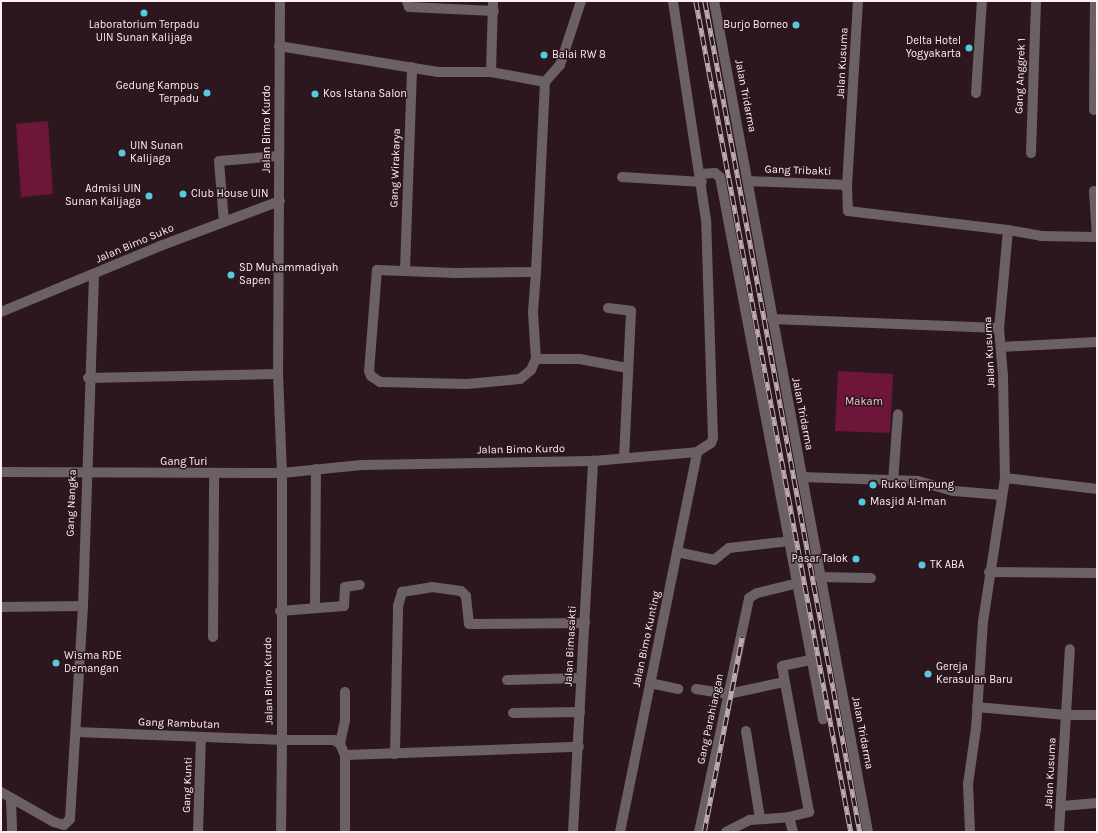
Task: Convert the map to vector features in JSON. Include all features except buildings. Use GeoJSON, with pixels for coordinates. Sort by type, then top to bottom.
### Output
{"type":"FeatureCollection","features":[{"type":"Feature","properties":{"kind":"street","name":"Jalan Bimo Kurdo"},"geometry":{"type":"LineString","coordinates":[[280,1],[278,374],[282,473],[280,611],[282,740],[334,740],[340,744]]}},
{"type":"Feature","properties":{"kind":"street"},"geometry":{"type":"LineString","coordinates":[[536,272],[455,273],[377,270],[369,371],[373,379],[380,382],[413,384],[467,384],[520,379],[527,376],[536,359],[533,312],[536,272],[545,82],[560,64],[581,1]]}},
{"type":"Feature","properties":{"kind":"street"},"geometry":{"type":"LineString","coordinates":[[673,1],[702,178],[709,252],[713,438],[711,443],[697,452]]}},
{"type":"Feature","properties":{"kind":"street","name":"Jalan Tridarma"},"geometry":{"type":"LineString","coordinates":[[714,1],[868,832]]}},
{"type":"Feature","properties":{"kind":"street","name":"Jalan Kusuma"},"geometry":{"type":"LineString","coordinates":[[858,1],[847,185],[847,208],[852,213],[1008,230],[999,328],[1001,347],[1005,478],[989,572],[983,621],[977,706],[968,784],[970,832]]}},
{"type":"Feature","properties":{"kind":"street"},"geometry":{"type":"LineString","coordinates":[[976,93],[982,1]]}},
{"type":"Feature","properties":{"kind":"street","name":"Gang Anggrek 1"},"geometry":{"type":"LineString","coordinates":[[1031,153],[1036,1]]}},
{"type":"Feature","properties":{"kind":"street"},"geometry":{"type":"LineString","coordinates":[[1094,110],[1095,1]]}},
{"type":"Feature","properties":{"kind":"street"},"geometry":{"type":"LineString","coordinates":[[408,4],[494,6],[491,72]]}},
{"type":"Feature","properties":{"kind":"street"},"geometry":{"type":"LineString","coordinates":[[279,46],[438,72],[491,72],[545,82]]}},
{"type":"Feature","properties":{"kind":"street","name":"Gang Wirakarya"},"geometry":{"type":"LineString","coordinates":[[405,270],[412,68]]}},
{"type":"Feature","properties":{"kind":"street"},"geometry":{"type":"LineString","coordinates":[[224,222],[218,161],[279,156]]}},
{"type":"Feature","properties":{"kind":"street"},"geometry":{"type":"LineString","coordinates":[[622,177],[702,178],[715,173],[720,177],[798,583],[810,660],[823,719]]}},
{"type":"Feature","properties":{"kind":"street","name":"Gang Tribakti"},"geometry":{"type":"LineString","coordinates":[[748,182],[847,185]]}},
{"type":"Feature","properties":{"kind":"street"},"geometry":{"type":"LineString","coordinates":[[1008,230],[1041,236],[1097,237],[1094,191]]}},
{"type":"Feature","properties":{"kind":"street","name":"Jalan Bimo Suko"},"geometry":{"type":"LineString","coordinates":[[1,312],[280,201]]}},
{"type":"Feature","properties":{"kind":"street","name":"Gang Nangka"},"geometry":{"type":"LineString","coordinates":[[55,827],[64,825],[70,819],[83,606],[88,378],[94,274]]}},
{"type":"Feature","properties":{"kind":"street"},"geometry":{"type":"LineString","coordinates":[[608,308],[631,311],[627,368],[624,458]]}},
{"type":"Feature","properties":{"kind":"street"},"geometry":{"type":"LineString","coordinates":[[772,319],[999,328]]}},
{"type":"Feature","properties":{"kind":"street"},"geometry":{"type":"LineString","coordinates":[[1001,347],[1097,342]]}},
{"type":"Feature","properties":{"kind":"street"},"geometry":{"type":"LineString","coordinates":[[536,359],[580,359],[627,368]]}},
{"type":"Feature","properties":{"kind":"street"},"geometry":{"type":"LineString","coordinates":[[88,378],[278,374]]}},
{"type":"Feature","properties":{"kind":"street"},"geometry":{"type":"LineString","coordinates":[[893,482],[898,414]]}},
{"type":"Feature","properties":{"kind":"street","name":"Jalan Bimo Kurdo"},"geometry":{"type":"LineString","coordinates":[[282,473],[362,465],[593,461],[697,452]]}},
{"type":"Feature","properties":{"kind":"street","name":"Jalan Bimo Kunting"},"geometry":{"type":"LineString","coordinates":[[620,832],[697,452]]}},
{"type":"Feature","properties":{"kind":"street","name":"Jalan Bimasakti"},"geometry":{"type":"LineString","coordinates":[[573,832],[579,747],[581,678],[593,461]]}},
{"type":"Feature","properties":{"kind":"street"},"geometry":{"type":"LineString","coordinates":[[315,608],[316,469]]}},
{"type":"Feature","properties":{"kind":"street","name":"Gang Turi"},"geometry":{"type":"LineString","coordinates":[[1,472],[85,474],[282,473]]}},
{"type":"Feature","properties":{"kind":"street"},"geometry":{"type":"LineString","coordinates":[[213,637],[214,474]]}},
{"type":"Feature","properties":{"kind":"street"},"geometry":{"type":"LineString","coordinates":[[802,477],[893,482],[918,481],[954,491],[1002,495]]}},
{"type":"Feature","properties":{"kind":"street"},"geometry":{"type":"LineString","coordinates":[[1005,478],[1097,489]]}},
{"type":"Feature","properties":{"kind":"street"},"geometry":{"type":"LineString","coordinates":[[677,552],[714,560],[729,548],[790,541]]}},
{"type":"Feature","properties":{"kind":"street"},"geometry":{"type":"LineString","coordinates":[[989,572],[1097,573]]}},
{"type":"Feature","properties":{"kind":"street"},"geometry":{"type":"LineString","coordinates":[[820,577],[871,578]]}},
{"type":"Feature","properties":{"kind":"street","name":"Gang Parahiangan"},"geometry":{"type":"LineString","coordinates":[[699,832],[748,598],[752,595],[798,583]]}},
{"type":"Feature","properties":{"kind":"street"},"geometry":{"type":"LineString","coordinates":[[280,611],[310,610],[315,608],[344,606],[345,587],[360,585]]}},
{"type":"Feature","properties":{"kind":"street"},"geometry":{"type":"LineString","coordinates":[[395,754],[398,606],[402,592],[432,587],[461,590],[466,596],[469,624],[585,623]]}},
{"type":"Feature","properties":{"kind":"street"},"geometry":{"type":"LineString","coordinates":[[1,607],[83,606]]}},
{"type":"Feature","properties":{"kind":"street","name":"Jalan Kusuma"},"geometry":{"type":"LineString","coordinates":[[1059,832],[1062,806],[1070,649]]}},
{"type":"Feature","properties":{"kind":"street"},"geometry":{"type":"LineString","coordinates":[[726,832],[760,818],[789,817],[809,812],[810,809],[782,666],[810,660]]}},
{"type":"Feature","properties":{"kind":"street"},"geometry":{"type":"LineString","coordinates":[[507,680],[581,678]]}},
{"type":"Feature","properties":{"kind":"street"},"geometry":{"type":"LineString","coordinates":[[696,688],[728,694],[784,682]]}},
{"type":"Feature","properties":{"kind":"street"},"geometry":{"type":"LineString","coordinates":[[650,683],[678,689]]}},
{"type":"Feature","properties":{"kind":"street"},"geometry":{"type":"LineString","coordinates":[[345,692],[345,720],[340,744],[345,755],[345,832]]}},
{"type":"Feature","properties":{"kind":"street"},"geometry":{"type":"LineString","coordinates":[[977,706],[1066,715],[1097,715]]}},
{"type":"Feature","properties":{"kind":"street"},"geometry":{"type":"LineString","coordinates":[[513,713],[580,712]]}},
{"type":"Feature","properties":{"kind":"street"},"geometry":{"type":"LineString","coordinates":[[746,731],[760,818]]}},
{"type":"Feature","properties":{"kind":"street","name":"Gang Rambutan"},"geometry":{"type":"LineString","coordinates":[[76,732],[282,740]]}},
{"type":"Feature","properties":{"kind":"street","name":"Gang Kunti"},"geometry":{"type":"LineString","coordinates":[[198,832],[201,738]]}},
{"type":"Feature","properties":{"kind":"street"},"geometry":{"type":"LineString","coordinates":[[281,832],[282,740]]}},
{"type":"Feature","properties":{"kind":"street"},"geometry":{"type":"LineString","coordinates":[[345,755],[579,747]]}},
{"type":"Feature","properties":{"kind":"street"},"geometry":{"type":"LineString","coordinates":[[1,792],[11,800],[55,827]]}},
{"type":"Feature","properties":{"kind":"street"},"geometry":{"type":"LineString","coordinates":[[11,800],[12,832]]}},
{"type":"Feature","properties":{"kind":"street"},"geometry":{"type":"LineString","coordinates":[[1062,806],[1097,804]]}},
{"type":"Feature","properties":{"kind":"street"},"geometry":{"type":"LineString","coordinates":[[789,817],[793,832]]}},
{"type":"Feature","properties":{"kind":"green space"},"geometry":{"type":"Polygon","coordinates":[[[48,121],[53,194],[21,197],[16,124],[48,121]]]}},
{"type":"Feature","properties":{"kind":"green space","name":"Makam"},"geometry":{"type":"Polygon","coordinates":[[[838,371],[893,374],[890,433],[835,431],[838,371]]]}},
{"type":"Feature","properties":{"kind":"railway"},"geometry":{"type":"LineString","coordinates":[[696,1],[851,832]]}},
{"type":"Feature","properties":{"kind":"railway"},"geometry":{"type":"LineString","coordinates":[[705,1],[860,832]]}},
{"type":"Feature","properties":{"kind":"railway"},"geometry":{"type":"LineString","coordinates":[[704,832],[742,637]]}},
{"type":"Feature","properties":{"kind":"place","name":"Laboratorium Terpadu UIN Sunan Kalijaga"},"geometry":{"type":"Point","coordinates":[144,13]}},
{"type":"Feature","properties":{"kind":"place","name":"Burjo Borneo"},"geometry":{"type":"Point","coordinates":[796,25]}},
{"type":"Feature","properties":{"kind":"place","name":"Delta Hotel Yogyakarta"},"geometry":{"type":"Point","coordinates":[969,48]}},
{"type":"Feature","properties":{"kind":"place","name":"Balai RW 8"},"geometry":{"type":"Point","coordinates":[544,55]}},
{"type":"Feature","properties":{"kind":"place","name":"Gedung Kampus Terpadu"},"geometry":{"type":"Point","coordinates":[207,93]}},
{"type":"Feature","properties":{"kind":"place","name":"Kos Istana Salon"},"geometry":{"type":"Point","coordinates":[315,94]}},
{"type":"Feature","properties":{"kind":"place","name":"UIN Sunan Kalijaga"},"geometry":{"type":"Point","coordinates":[122,153]}},
{"type":"Feature","properties":{"kind":"place","name":"Club House UIN"},"geometry":{"type":"Point","coordinates":[183,194]}},
{"type":"Feature","properties":{"kind":"place","name":"Admisi UIN Sunan Kalijaga"},"geometry":{"type":"Point","coordinates":[149,196]}},
{"type":"Feature","properties":{"kind":"place","name":"SD Muhammadiyah Sapen"},"geometry":{"type":"Point","coordinates":[231,275]}},
{"type":"Feature","properties":{"kind":"place","name":"Ruko Limpung"},"geometry":{"type":"Point","coordinates":[873,485]}},
{"type":"Feature","properties":{"kind":"place","name":"Masjid Al-Iman"},"geometry":{"type":"Point","coordinates":[862,502]}},
{"type":"Feature","properties":{"kind":"place","name":"Pasar Talok"},"geometry":{"type":"Point","coordinates":[856,559]}},
{"type":"Feature","properties":{"kind":"place","name":"TK ABA"},"geometry":{"type":"Point","coordinates":[922,565]}},
{"type":"Feature","properties":{"kind":"place","name":"Wisma RDE Demangan"},"geometry":{"type":"Point","coordinates":[56,663]}},
{"type":"Feature","properties":{"kind":"place","name":"Gereja Kerasulan Baru"},"geometry":{"type":"Point","coordinates":[928,674]}}]}
